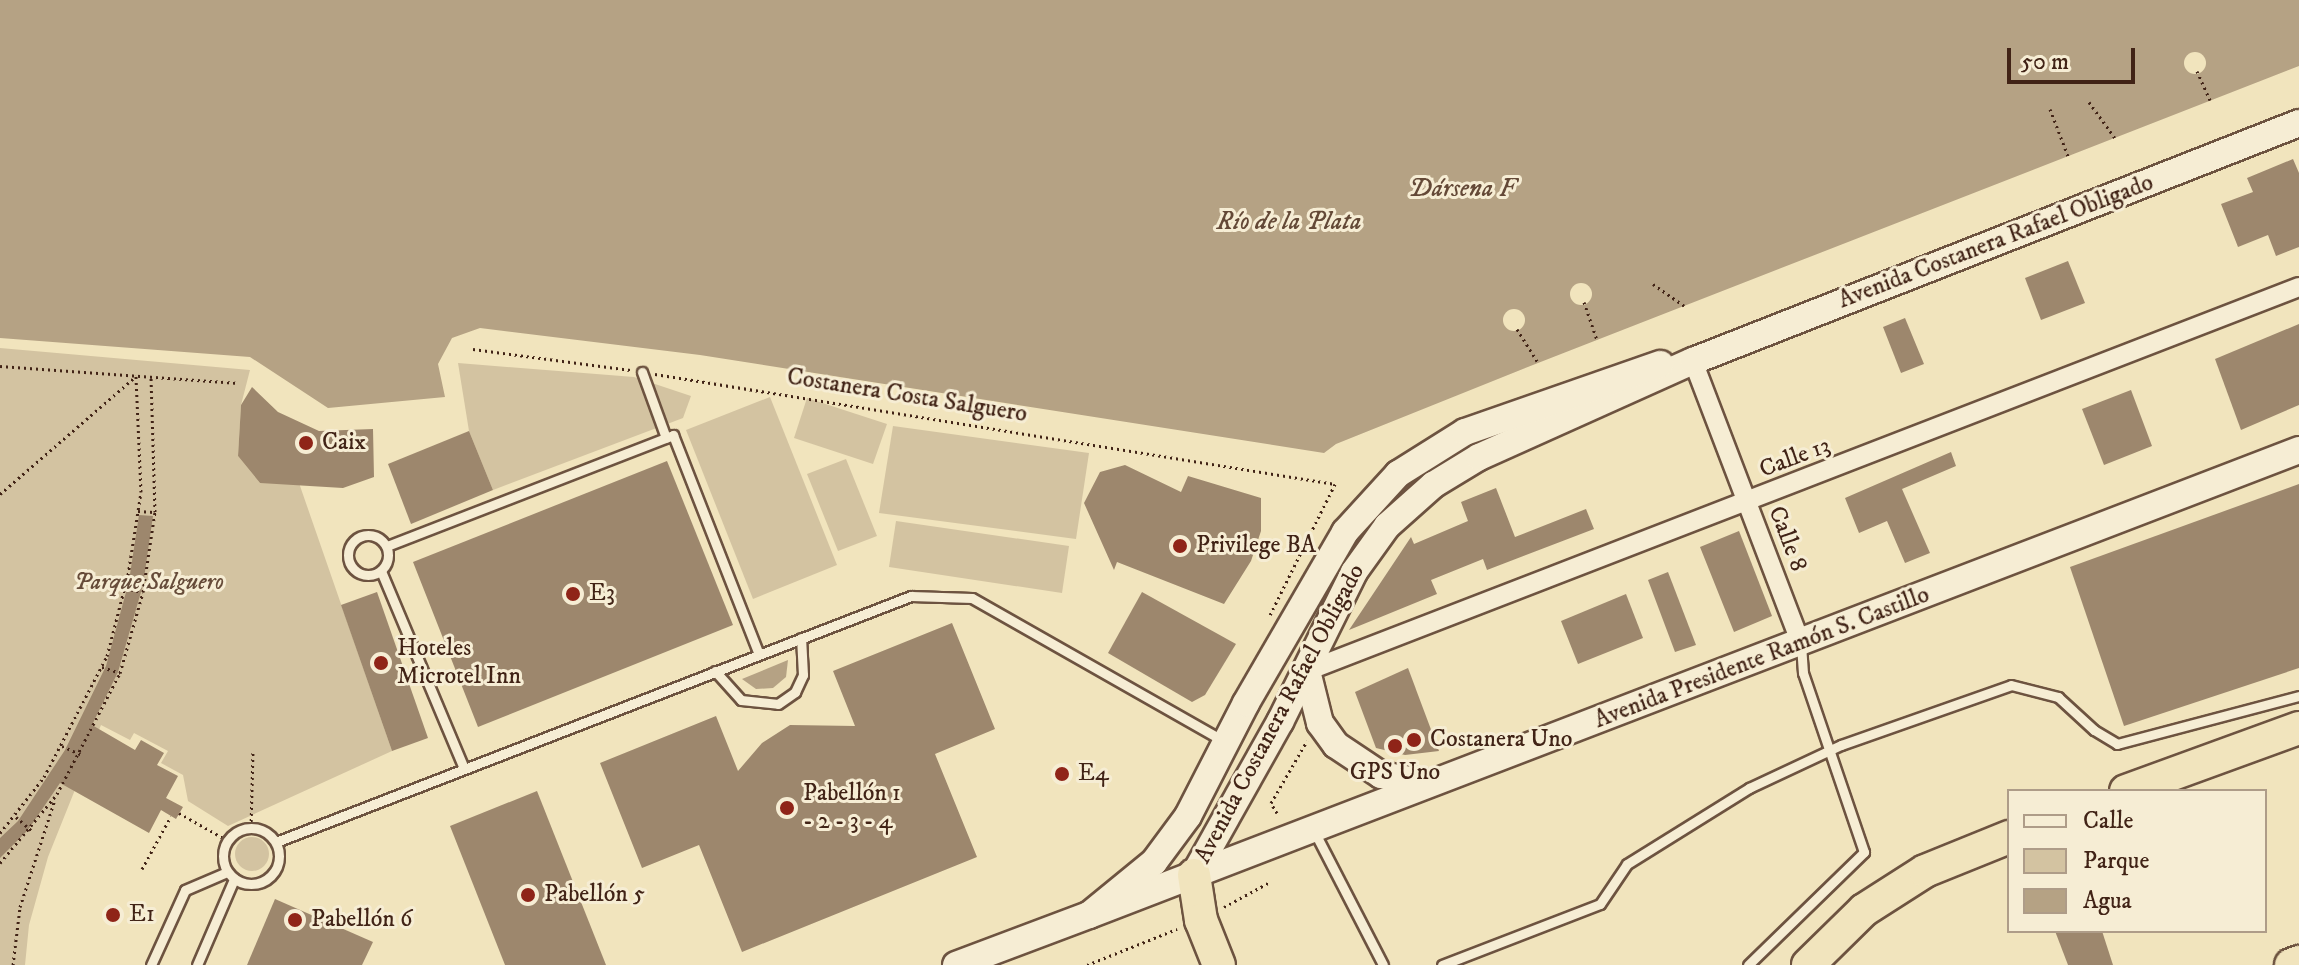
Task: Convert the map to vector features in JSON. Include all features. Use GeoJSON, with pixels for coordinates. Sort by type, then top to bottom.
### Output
{"type":"FeatureCollection","features":[{"type":"Feature","properties":{"kind":"highway"},"geometry":{"type":"LineString","coordinates":[[2131,789],[2299,728]]}},
{"type":"Feature","properties":{"kind":"highway"},"geometry":{"type":"LineString","coordinates":[[1808,965],[1864,910],[1925,871],[2007,838]]}},
{"type":"Feature","properties":{"kind":"highway"},"geometry":{"type":"LineString","coordinates":[[1194,875],[1201,920],[1219,965]]}},
{"type":"Feature","properties":{"kind":"highway"},"geometry":{"type":"LineString","coordinates":[[2291,965],[2299,962]]}},
{"type":"Feature","properties":{"kind":"main road","name":"Avenida Costanera Rafael Obligado"},"geometry":{"type":"LineString","coordinates":[[1194,875],[1307,671],[1354,572],[1411,503],[1479,457],[1693,361],[2299,123]]}},
{"type":"Feature","properties":{"kind":"main road","name":"Avenida Costanera Rafael Obligado"},"geometry":{"type":"LineString","coordinates":[[956,965],[1089,915],[1154,862],[1188,816],[1345,532],[1398,474],[1440,445],[1505,416],[1648,365],[1693,361]]}},
{"type":"Feature","properties":{"kind":"main road","name":"Avenida Presidente Ramón S. Castillo"},"geometry":{"type":"LineString","coordinates":[[1089,915],[1801,644],[2299,450]]}},
{"type":"Feature","properties":{"kind":"main road"},"geometry":{"type":"LineString","coordinates":[[1307,671],[1320,723],[1336,745],[1381,775],[1435,784]]}},
{"type":"Feature","properties":{"kind":"street","name":"Calle 13"},"geometry":{"type":"LineString","coordinates":[[1307,671],[2299,287]]}},
{"type":"Feature","properties":{"kind":"street","name":"Calle 8"},"geometry":{"type":"LineString","coordinates":[[1693,361],[1801,644]]}},
{"type":"Feature","properties":{"kind":"lane"},"geometry":{"type":"LineString","coordinates":[[642,372],[666,438]]}},
{"type":"Feature","properties":{"kind":"lane"},"geometry":{"type":"LineString","coordinates":[[387,546],[673,435],[759,654]]}},
{"type":"Feature","properties":{"kind":"lane"},"geometry":{"type":"LineString","coordinates":[[364,535],[377,537],[387,546],[388,559],[381,571],[369,576],[356,572],[348,555],[352,542],[364,535]]}},
{"type":"Feature","properties":{"kind":"lane"},"geometry":{"type":"LineString","coordinates":[[381,571],[464,768]]}},
{"type":"Feature","properties":{"kind":"lane"},"geometry":{"type":"LineString","coordinates":[[276,842],[911,596],[972,598],[1227,742]]}},
{"type":"Feature","properties":{"kind":"lane"},"geometry":{"type":"LineString","coordinates":[[715,671],[741,700],[778,704],[795,692],[803,675],[801,638]]}},
{"type":"Feature","properties":{"kind":"lane"},"geometry":{"type":"LineString","coordinates":[[1748,965],[1864,852],[1803,673],[1801,644]]}},
{"type":"Feature","properties":{"kind":"lane"},"geometry":{"type":"LineString","coordinates":[[1442,965],[1600,904],[1627,864],[1749,788],[1831,749],[2011,685],[2058,697],[2094,730],[2117,744],[2299,696]]}},
{"type":"Feature","properties":{"kind":"lane"},"geometry":{"type":"LineString","coordinates":[[197,965],[231,876],[222,852],[227,840],[251,827],[276,842]]}},
{"type":"Feature","properties":{"kind":"lane"},"geometry":{"type":"LineString","coordinates":[[1313,830],[1383,965]]}},
{"type":"Feature","properties":{"kind":"lane"},"geometry":{"type":"LineString","coordinates":[[151,965],[185,890],[231,876],[252,885],[270,877],[279,861],[276,842]]}},
{"type":"Feature","properties":{"kind":"path"},"geometry":{"type":"LineString","coordinates":[[2197,71],[2210,100]]}},
{"type":"Feature","properties":{"kind":"path"},"geometry":{"type":"LineString","coordinates":[[2089,102],[2115,138]]}},
{"type":"Feature","properties":{"kind":"path"},"geometry":{"type":"LineString","coordinates":[[2050,109],[2068,156]]}},
{"type":"Feature","properties":{"kind":"path"},"geometry":{"type":"LineString","coordinates":[[1653,284],[1684,306]]}},
{"type":"Feature","properties":{"kind":"path"},"geometry":{"type":"LineString","coordinates":[[1584,302],[1597,340]]}},
{"type":"Feature","properties":{"kind":"path"},"geometry":{"type":"LineString","coordinates":[[1517,329],[1538,363]]}},
{"type":"Feature","properties":{"kind":"path","name":"Costanera Costa Salguero"},"geometry":{"type":"LineString","coordinates":[[473,349],[642,372],[1335,484],[1265,625]]}},
{"type":"Feature","properties":{"kind":"path"},"geometry":{"type":"LineString","coordinates":[[0,366],[238,383]]}},
{"type":"Feature","properties":{"kind":"path"},"geometry":{"type":"LineString","coordinates":[[0,494],[136,376]]}},
{"type":"Feature","properties":{"kind":"path"},"geometry":{"type":"LineString","coordinates":[[0,833],[15,817],[62,746],[102,667],[125,588],[138,511],[136,376]]}},
{"type":"Feature","properties":{"kind":"path"},"geometry":{"type":"LineString","coordinates":[[0,863],[31,830],[57,794],[120,673],[143,592],[155,512],[151,377]]}},
{"type":"Feature","properties":{"kind":"path"},"geometry":{"type":"LineString","coordinates":[[138,511],[155,512]]}},
{"type":"Feature","properties":{"kind":"path"},"geometry":{"type":"LineString","coordinates":[[125,588],[143,592]]}},
{"type":"Feature","properties":{"kind":"path"},"geometry":{"type":"LineString","coordinates":[[102,667],[120,673]]}},
{"type":"Feature","properties":{"kind":"path"},"geometry":{"type":"LineString","coordinates":[[1277,813],[1271,803],[1309,737]]}},
{"type":"Feature","properties":{"kind":"path"},"geometry":{"type":"LineString","coordinates":[[62,746],[80,754]]}},
{"type":"Feature","properties":{"kind":"path"},"geometry":{"type":"LineString","coordinates":[[251,827],[253,750]]}},
{"type":"Feature","properties":{"kind":"path"},"geometry":{"type":"LineString","coordinates":[[13,965],[28,875],[57,794]]}},
{"type":"Feature","properties":{"kind":"path"},"geometry":{"type":"LineString","coordinates":[[179,813],[227,840]]}},
{"type":"Feature","properties":{"kind":"path"},"geometry":{"type":"LineString","coordinates":[[142,869],[171,816]]}},
{"type":"Feature","properties":{"kind":"path"},"geometry":{"type":"LineString","coordinates":[[15,817],[31,830]]}},
{"type":"Feature","properties":{"kind":"path"},"geometry":{"type":"LineString","coordinates":[[1087,965],[1201,920],[1270,882]]}},
{"type":"Feature","properties":{"kind":"green space","name":"Parque Salguero"},"geometry":{"type":"Polygon","coordinates":[[[0,348],[250,370],[241,405],[238,456],[260,483],[299,483],[392,751],[228,826],[188,801],[183,775],[161,763],[168,751],[134,733],[130,740],[101,725],[48,857],[29,925],[25,965],[0,965],[0,348]]]}},
{"type":"Feature","properties":{"kind":"green space"},"geometry":{"type":"Polygon","coordinates":[[[458,363],[634,377],[691,396],[683,418],[493,490],[469,431],[458,363]]]}},
{"type":"Feature","properties":{"kind":"green space"},"geometry":{"type":"Polygon","coordinates":[[[770,397],[837,565],[753,599],[686,430],[770,397]]]}},
{"type":"Feature","properties":{"kind":"green space"},"geometry":{"type":"Polygon","coordinates":[[[807,398],[887,424],[873,464],[794,438],[807,398]]]}},
{"type":"Feature","properties":{"kind":"green space"},"geometry":{"type":"Polygon","coordinates":[[[893,426],[1089,453],[1076,539],[879,513],[893,426]]]}},
{"type":"Feature","properties":{"kind":"green space"},"geometry":{"type":"Polygon","coordinates":[[[846,459],[877,536],[838,551],[807,474],[846,459]]]}},
{"type":"Feature","properties":{"kind":"green space"},"geometry":{"type":"Polygon","coordinates":[[[896,521],[1069,546],[1062,593],[889,567],[896,521]]]}},
{"type":"Feature","properties":{"kind":"green space"},"geometry":{"type":"Polygon","coordinates":[[[252,837],[264,842],[269,854],[264,866],[252,871],[240,866],[235,854],[240,842],[252,837]]]}},
{"type":"Feature","properties":{"kind":"water","name":"Río de la Plata"},"geometry":{"type":"Polygon","coordinates":[[[0,0],[2299,0],[2299,66],[1538,363],[1336,444],[1324,453],[700,355],[480,328],[452,338],[438,364],[445,397],[328,408],[250,357],[0,338],[0,0]]]}},
{"type":"Feature","properties":{"kind":"water"},"geometry":{"type":"Polygon","coordinates":[[[788,660],[786,677],[773,688],[756,689],[742,679],[788,660]]]}},
{"type":"Feature","properties":{"kind":"pier"},"geometry":{"type":"Polygon","coordinates":[[[2195,52],[2203,55],[2206,63],[2203,71],[2195,74],[2187,71],[2184,63],[2187,55],[2195,52]]]}},
{"type":"Feature","properties":{"kind":"pier"},"geometry":{"type":"Polygon","coordinates":[[[1581,283],[1589,286],[1592,294],[1589,302],[1581,305],[1573,302],[1570,294],[1573,286],[1581,283]]]}},
{"type":"Feature","properties":{"kind":"pier"},"geometry":{"type":"Polygon","coordinates":[[[1514,309],[1522,312],[1525,320],[1522,328],[1514,331],[1506,328],[1503,320],[1506,312],[1514,309]]]}},
{"type":"Feature","properties":{"kind":"building"},"geometry":{"type":"Polygon","coordinates":[[[2293,159],[2299,173],[2299,247],[2276,256],[2268,235],[2238,247],[2221,204],[2253,192],[2247,178],[2293,159]]]}},
{"type":"Feature","properties":{"kind":"building"},"geometry":{"type":"Polygon","coordinates":[[[2068,261],[2085,303],[2041,320],[2025,278],[2068,261]]]}},
{"type":"Feature","properties":{"kind":"building"},"geometry":{"type":"Polygon","coordinates":[[[1905,318],[1924,364],[1901,373],[1883,327],[1905,318]]]}},
{"type":"Feature","properties":{"kind":"building"},"geometry":{"type":"Polygon","coordinates":[[[2299,324],[2299,405],[2241,430],[2215,359],[2299,324]]]}},
{"type":"Feature","properties":{"kind":"building","name":"Caix"},"geometry":{"type":"Polygon","coordinates":[[[252,387],[278,412],[319,431],[373,429],[374,477],[343,488],[260,483],[238,456],[241,405],[252,387]]]}},
{"type":"Feature","properties":{"kind":"building"},"geometry":{"type":"Polygon","coordinates":[[[2131,390],[2152,446],[2104,465],[2082,409],[2131,390]]]}},
{"type":"Feature","properties":{"kind":"building"},"geometry":{"type":"Polygon","coordinates":[[[469,431],[493,490],[411,524],[388,464],[469,431]]]}},
{"type":"Feature","properties":{"kind":"building"},"geometry":{"type":"Polygon","coordinates":[[[1951,452],[1956,466],[1902,489],[1930,553],[1905,563],[1887,521],[1859,533],[1845,498],[1951,452]]]}},
{"type":"Feature","properties":{"kind":"building","name":"E3"},"geometry":{"type":"Polygon","coordinates":[[[667,461],[733,625],[478,727],[413,562],[667,461]]]}},
{"type":"Feature","properties":{"kind":"building","name":"Privilege BA"},"geometry":{"type":"Polygon","coordinates":[[[1125,465],[1181,492],[1188,476],[1261,498],[1261,531],[1251,561],[1224,604],[1117,562],[1114,570],[1084,503],[1100,472],[1125,465]]]}},
{"type":"Feature","properties":{"kind":"building"},"geometry":{"type":"Polygon","coordinates":[[[2299,484],[2299,668],[2124,726],[2070,567],[2299,484]]]}},
{"type":"Feature","properties":{"kind":"building"},"geometry":{"type":"Polygon","coordinates":[[[1496,488],[1515,537],[1586,509],[1594,529],[1487,570],[1483,559],[1431,580],[1437,594],[1349,630],[1411,537],[1414,544],[1468,521],[1461,502],[1496,488]]]}},
{"type":"Feature","properties":{"kind":"building"},"geometry":{"type":"Polygon","coordinates":[[[139,515],[153,516],[143,585],[118,672],[92,725],[135,750],[141,740],[164,753],[157,765],[178,776],[166,798],[183,807],[176,819],[161,810],[149,833],[60,783],[28,830],[0,858],[0,838],[18,821],[65,750],[106,666],[129,581],[139,515]]]}},
{"type":"Feature","properties":{"kind":"building"},"geometry":{"type":"Polygon","coordinates":[[[1739,531],[1772,616],[1734,632],[1700,547],[1739,531]]]}},
{"type":"Feature","properties":{"kind":"building"},"geometry":{"type":"Polygon","coordinates":[[[1668,572],[1696,645],[1675,652],[1648,580],[1668,572]]]}},
{"type":"Feature","properties":{"kind":"building"},"geometry":{"type":"Polygon","coordinates":[[[377,592],[428,738],[392,751],[341,605],[377,592]]]}},
{"type":"Feature","properties":{"kind":"building"},"geometry":{"type":"Polygon","coordinates":[[[1142,592],[1236,644],[1205,695],[1192,702],[1108,653],[1142,592]]]}},
{"type":"Feature","properties":{"kind":"building"},"geometry":{"type":"Polygon","coordinates":[[[1626,594],[1643,638],[1578,664],[1561,621],[1626,594]]]}},
{"type":"Feature","properties":{"kind":"building","name":"Pabellón 1 - 2 - 3 - 4"},"geometry":{"type":"Polygon","coordinates":[[[952,623],[995,729],[935,754],[977,857],[742,952],[699,845],[642,868],[600,763],[716,716],[738,771],[762,743],[790,725],[855,726],[833,671],[952,623]]]}},
{"type":"Feature","properties":{"kind":"building"},"geometry":{"type":"Polygon","coordinates":[[[1408,668],[1439,751],[1405,755],[1376,748],[1355,692],[1408,668]]]}},
{"type":"Feature","properties":{"kind":"building","name":"Pabellón 5"},"geometry":{"type":"Polygon","coordinates":[[[537,791],[606,965],[505,965],[450,826],[537,791]]]}},
{"type":"Feature","properties":{"kind":"building","name":"Pabellón 6"},"geometry":{"type":"Polygon","coordinates":[[[275,899],[373,942],[362,965],[247,965],[275,899]]]}},
{"type":"Feature","properties":{"kind":"building"},"geometry":{"type":"Polygon","coordinates":[[[2056,933],[2103,933],[2113,965],[2068,965],[2056,933]]]}},
{"type":"Feature","properties":{"kind":"place","name":"Caix"},"geometry":{"type":"Point","coordinates":[306,443]}},
{"type":"Feature","properties":{"kind":"place","name":"Privilege BA"},"geometry":{"type":"Point","coordinates":[1180,546]}},
{"type":"Feature","properties":{"kind":"place","name":"E3"},"geometry":{"type":"Point","coordinates":[573,594]}},
{"type":"Feature","properties":{"kind":"place","name":"Hoteles Microtel Inn"},"geometry":{"type":"Point","coordinates":[381,663]}},
{"type":"Feature","properties":{"kind":"place","name":"Costanera Uno"},"geometry":{"type":"Point","coordinates":[1414,740]}},
{"type":"Feature","properties":{"kind":"place","name":"GPS Uno"},"geometry":{"type":"Point","coordinates":[1395,746]}},
{"type":"Feature","properties":{"kind":"place","name":"E4"},"geometry":{"type":"Point","coordinates":[1062,774]}},
{"type":"Feature","properties":{"kind":"place","name":"Pabellón 1 - 2 - 3 - 4"},"geometry":{"type":"Point","coordinates":[787,808]}},
{"type":"Feature","properties":{"kind":"place","name":"Pabellón 5"},"geometry":{"type":"Point","coordinates":[528,895]}},
{"type":"Feature","properties":{"kind":"place","name":"E1"},"geometry":{"type":"Point","coordinates":[113,915]}},
{"type":"Feature","properties":{"kind":"place","name":"Pabellón 6"},"geometry":{"type":"Point","coordinates":[295,920]}},
{"type":"Feature","properties":{"kind":"water label","name":"Dársena F"},"geometry":{"type":"Point","coordinates":[1462,189]}}]}
